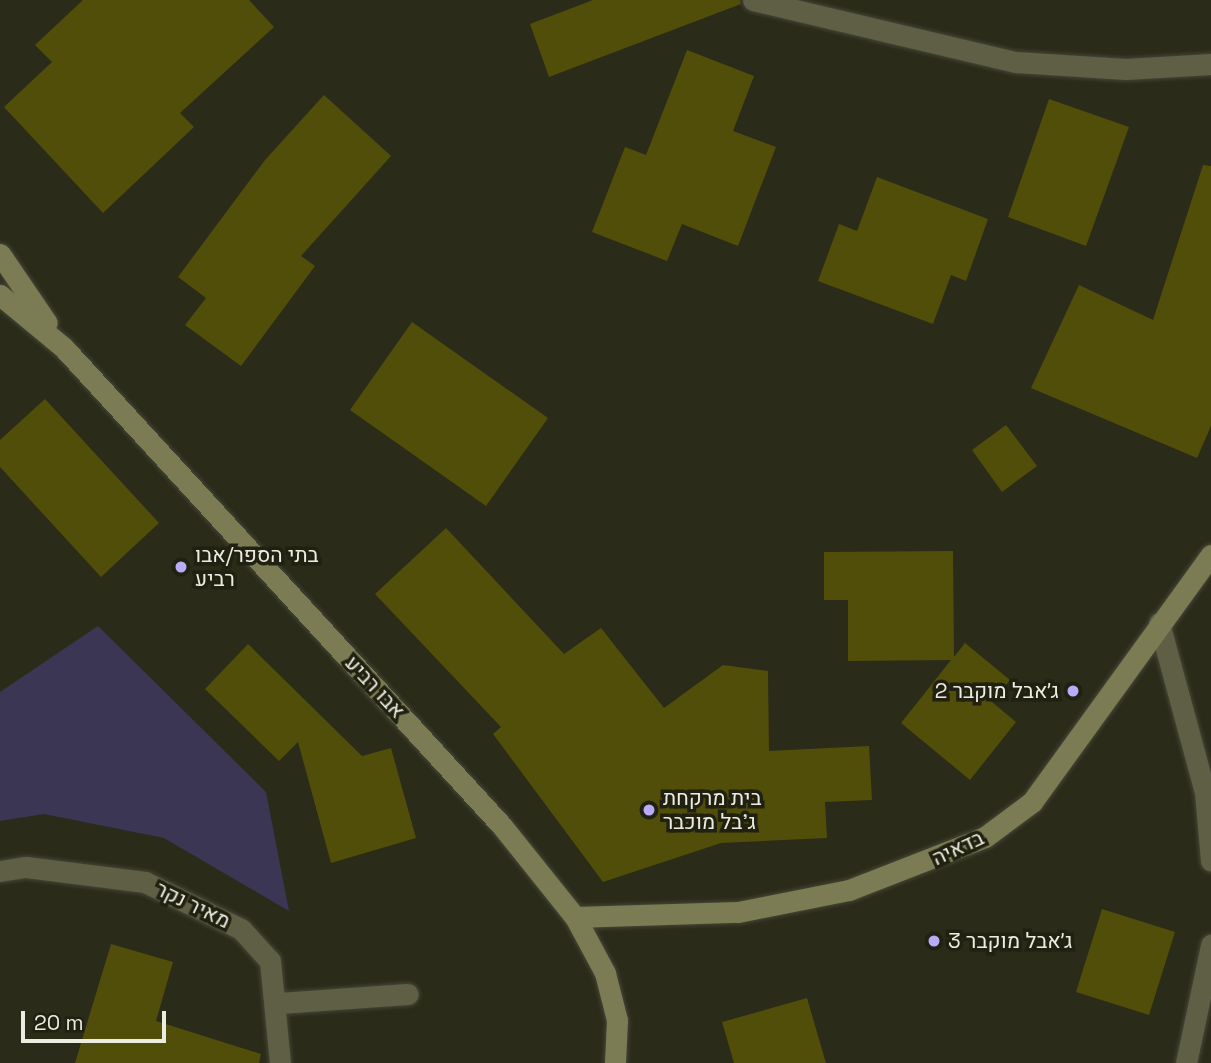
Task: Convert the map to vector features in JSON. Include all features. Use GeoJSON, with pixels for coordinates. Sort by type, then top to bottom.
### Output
{"type":"FeatureCollection","features":[{"type":"Feature","properties":{"kind":"street"},"geometry":{"type":"LineString","coordinates":[[753,0],[1016,62],[1126,69],[1211,64]]}},
{"type":"Feature","properties":{"kind":"street","name":"אבו רביע"},"geometry":{"type":"LineString","coordinates":[[0,254],[64,348]]}},
{"type":"Feature","properties":{"kind":"street","name":"אבו רביע"},"geometry":{"type":"LineString","coordinates":[[0,295],[64,348],[493,816],[575,916],[605,974],[617,1020],[615,1063]]}},
{"type":"Feature","properties":{"kind":"street","name":"בדאיה"},"geometry":{"type":"LineString","coordinates":[[575,916],[738,912],[849,890],[985,837],[1032,802],[1159,623],[1211,555]]}},
{"type":"Feature","properties":{"kind":"street"},"geometry":{"type":"LineString","coordinates":[[1159,623],[1205,792],[1211,861]]}},
{"type":"Feature","properties":{"kind":"street","name":"מאיר נקר"},"geometry":{"type":"LineString","coordinates":[[0,871],[26,867],[145,882],[241,929],[270,961],[279,1003],[280,1063]]}},
{"type":"Feature","properties":{"kind":"street"},"geometry":{"type":"LineString","coordinates":[[1186,1063],[1211,945]]}},
{"type":"Feature","properties":{"kind":"street"},"geometry":{"type":"LineString","coordinates":[[279,1003],[408,994]]}},
{"type":"Feature","properties":{"kind":"shaded area"},"geometry":{"type":"Polygon","coordinates":[[[98,626],[266,792],[289,911],[164,838],[44,814],[0,821],[0,692],[98,626]]]}},
{"type":"Feature","properties":{"kind":"building"},"geometry":{"type":"Polygon","coordinates":[[[83,0],[249,0],[274,27],[180,113],[194,127],[103,213],[4,107],[52,62],[35,45],[83,0]]]}},
{"type":"Feature","properties":{"kind":"building"},"geometry":{"type":"Polygon","coordinates":[[[593,0],[740,0],[741,4],[549,77],[530,24],[593,0]]]}},
{"type":"Feature","properties":{"kind":"building"},"geometry":{"type":"Polygon","coordinates":[[[687,50],[754,76],[733,131],[776,147],[738,246],[682,224],[667,261],[592,232],[625,147],[646,155],[687,50]]]}},
{"type":"Feature","properties":{"kind":"building"},"geometry":{"type":"Polygon","coordinates":[[[324,95],[391,156],[301,256],[315,266],[241,366],[185,325],[206,298],[178,277],[265,160],[324,95]]]}},
{"type":"Feature","properties":{"kind":"building"},"geometry":{"type":"Polygon","coordinates":[[[1049,99],[1129,127],[1086,246],[1008,217],[1049,99]]]}},
{"type":"Feature","properties":{"kind":"building"},"geometry":{"type":"Polygon","coordinates":[[[1203,165],[1211,166],[1211,426],[1197,458],[1031,388],[1079,285],[1153,320],[1203,165]]]}},
{"type":"Feature","properties":{"kind":"building"},"geometry":{"type":"Polygon","coordinates":[[[877,177],[988,219],[966,281],[951,275],[933,324],[818,281],[839,224],[857,231],[877,177]]]}},
{"type":"Feature","properties":{"kind":"building"},"geometry":{"type":"Polygon","coordinates":[[[412,322],[548,418],[486,506],[350,410],[412,322]]]}},
{"type":"Feature","properties":{"kind":"building"},"geometry":{"type":"Polygon","coordinates":[[[45,399],[159,523],[101,577],[0,467],[0,440],[45,399]]]}},
{"type":"Feature","properties":{"kind":"building"},"geometry":{"type":"Polygon","coordinates":[[[1006,425],[1037,466],[1002,492],[972,450],[1006,425]]]}},
{"type":"Feature","properties":{"kind":"building"},"geometry":{"type":"Polygon","coordinates":[[[446,528],[564,654],[601,628],[664,708],[723,665],[768,671],[769,751],[869,746],[872,800],[825,802],[827,838],[721,843],[603,882],[493,734],[501,727],[375,594],[446,528]]]}},
{"type":"Feature","properties":{"kind":"building"},"geometry":{"type":"Polygon","coordinates":[[[953,551],[954,657],[965,643],[1010,680],[992,702],[1016,722],[970,780],[901,723],[951,660],[848,661],[848,600],[824,600],[824,552],[953,551]]]}},
{"type":"Feature","properties":{"kind":"building"},"geometry":{"type":"Polygon","coordinates":[[[248,644],[362,756],[391,748],[416,838],[331,863],[298,742],[279,761],[205,689],[248,644]]]}},
{"type":"Feature","properties":{"kind":"building"},"geometry":{"type":"Polygon","coordinates":[[[1102,909],[1175,932],[1149,1015],[1076,992],[1102,909]]]}},
{"type":"Feature","properties":{"kind":"building"},"geometry":{"type":"Polygon","coordinates":[[[111,944],[173,962],[156,1021],[261,1054],[259,1063],[75,1063],[111,944]]]}},
{"type":"Feature","properties":{"kind":"building"},"geometry":{"type":"Polygon","coordinates":[[[807,998],[826,1063],[734,1063],[722,1022],[807,998]]]}},
{"type":"Feature","properties":{"kind":"place","name":"בתי הספר/אבו רביע"},"geometry":{"type":"Point","coordinates":[181,567]}},
{"type":"Feature","properties":{"kind":"place","name":"ג׳אבל מוקבר 2"},"geometry":{"type":"Point","coordinates":[1073,691]}},
{"type":"Feature","properties":{"kind":"place","name":"בית מרקחת ג'בל מוכבר"},"geometry":{"type":"Point","coordinates":[649,810]}},
{"type":"Feature","properties":{"kind":"place","name":"ג׳אבל מוקבר 3"},"geometry":{"type":"Point","coordinates":[934,941]}}]}
